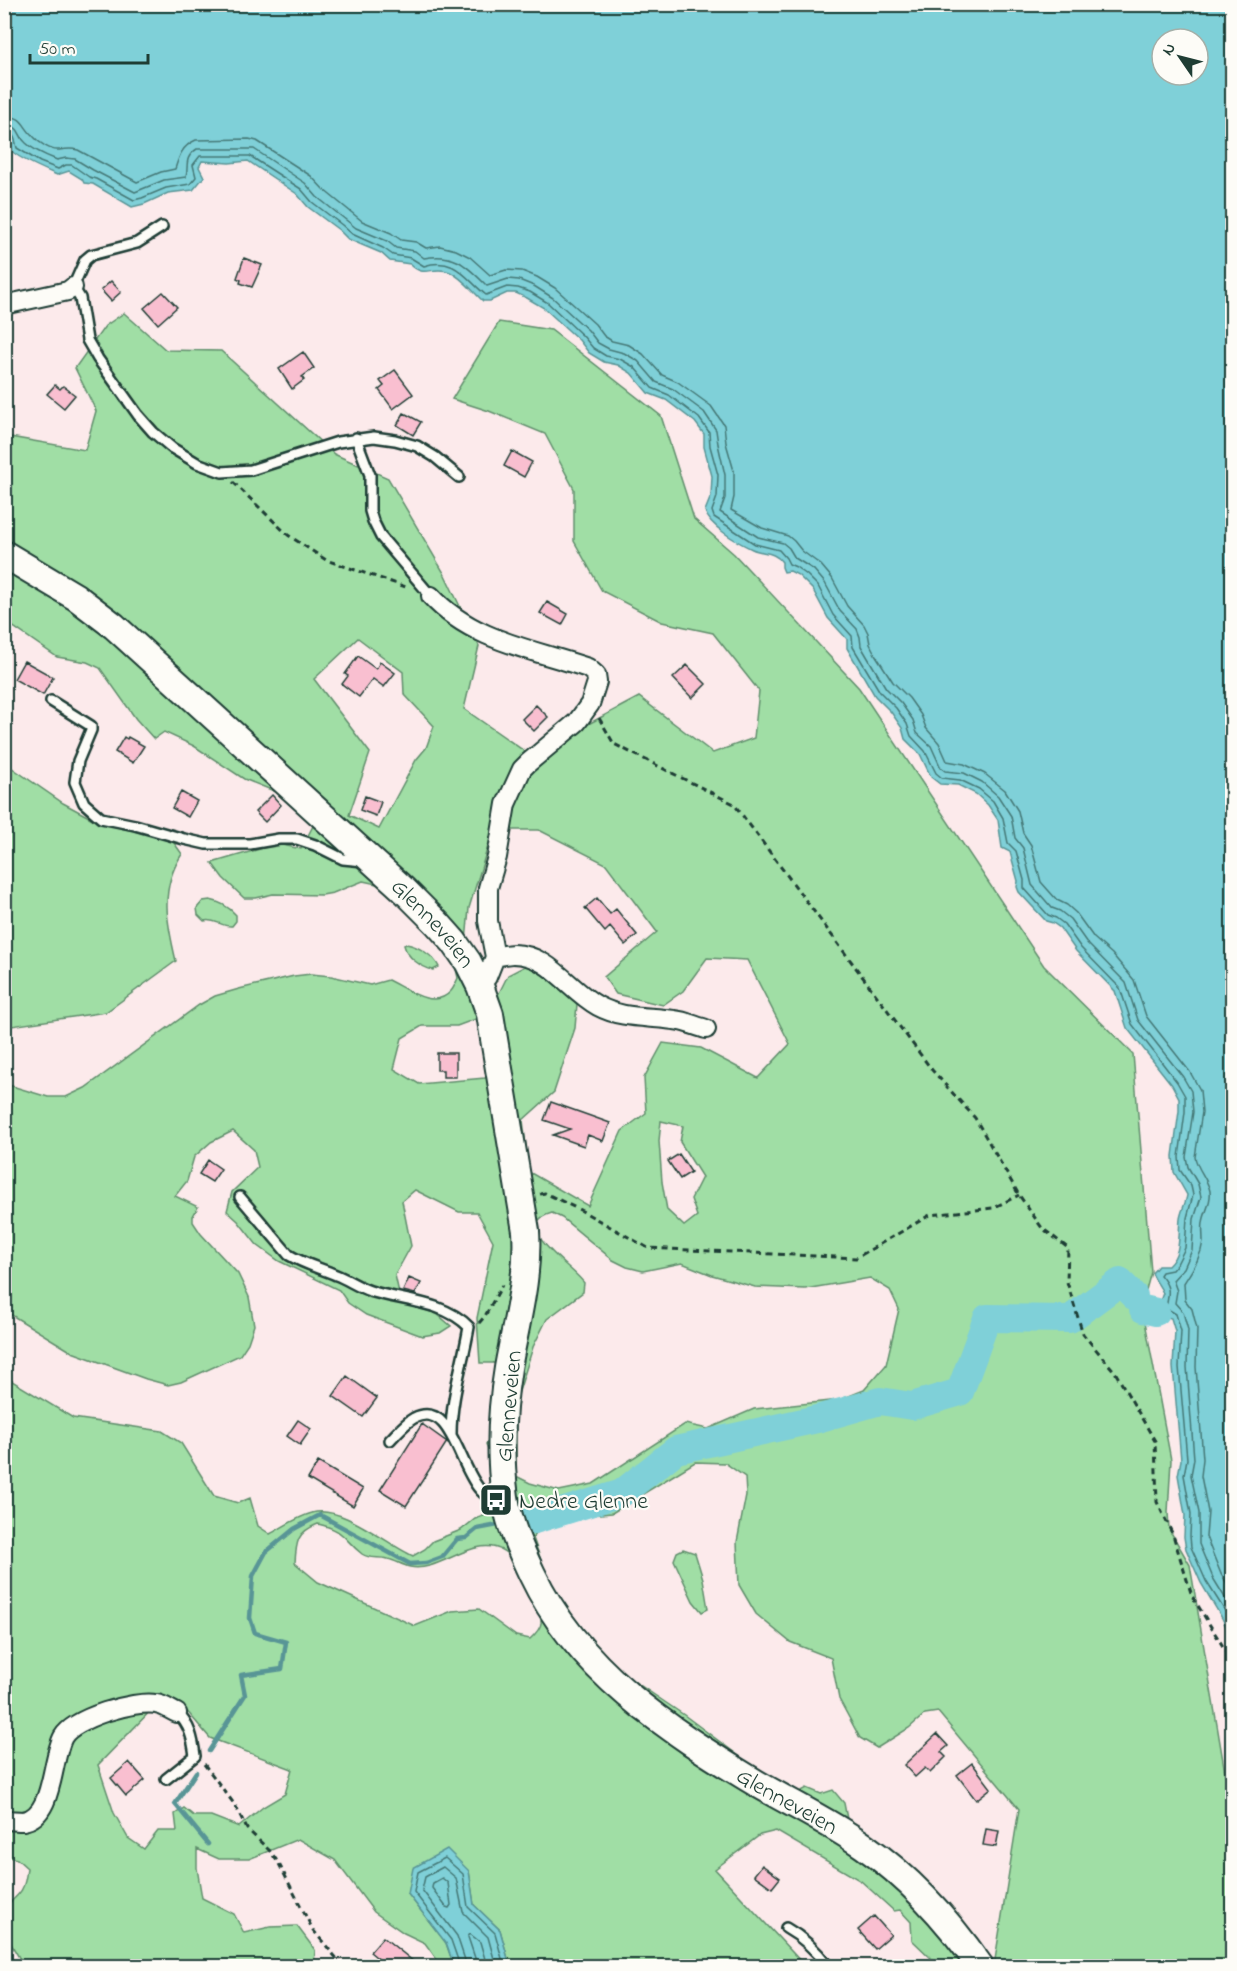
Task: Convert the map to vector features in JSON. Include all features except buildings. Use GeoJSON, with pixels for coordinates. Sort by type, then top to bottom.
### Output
{"type":"FeatureCollection","features":[{"type":"Feature","properties":{"kind":"main road","name":"Glenneveien"},"geometry":{"type":"LineString","coordinates":[[4,554],[76,597],[114,626],[403,889],[459,949],[480,986],[490,1014],[495,1038],[527,1249],[524,1289],[509,1366],[502,1419],[505,1499],[520,1549],[537,1586],[572,1640],[617,1687],[675,1730],[755,1782],[838,1829],[888,1865],[935,1910],[980,1966]]}},
{"type":"Feature","properties":{"kind":"street"},"geometry":{"type":"LineString","coordinates":[[4,305],[68,291],[74,287]]}},
{"type":"Feature","properties":{"kind":"street"},"geometry":{"type":"LineString","coordinates":[[431,596],[452,615],[489,636],[593,671],[597,682],[590,704],[577,722],[528,763],[508,798],[497,857],[488,888],[488,921],[495,957],[488,977],[480,986]]}},
{"type":"Feature","properties":{"kind":"street"},"geometry":{"type":"LineString","coordinates":[[495,957],[513,954],[532,957],[554,971],[596,1005],[609,1011],[630,1016],[676,1020],[706,1029]]}},
{"type":"Feature","properties":{"kind":"street"},"geometry":{"type":"LineString","coordinates":[[4,1820],[25,1821],[36,1815],[48,1794],[57,1752],[63,1736],[75,1725],[97,1715],[142,1703],[163,1706],[177,1713]]}},
{"type":"Feature","properties":{"kind":"lane"},"geometry":{"type":"LineString","coordinates":[[162,227],[137,243],[91,255],[85,261],[74,287],[80,298],[85,333],[92,351],[138,415],[172,448],[197,464],[222,472],[243,471],[268,466],[338,442],[356,438],[384,437],[417,447],[435,457],[459,477]]}},
{"type":"Feature","properties":{"kind":"lane"},"geometry":{"type":"LineString","coordinates":[[356,438],[370,476],[370,511],[373,521],[381,537],[431,596]]}},
{"type":"Feature","properties":{"kind":"lane"},"geometry":{"type":"LineString","coordinates":[[51,701],[91,726],[78,761],[75,782],[84,803],[101,818],[206,844],[241,844],[279,838],[297,839],[343,858],[363,862],[368,857]]}},
{"type":"Feature","properties":{"kind":"lane"},"geometry":{"type":"LineString","coordinates":[[240,1197],[289,1255],[371,1291],[444,1311],[462,1320],[469,1327],[455,1390],[451,1434]]}},
{"type":"Feature","properties":{"kind":"lane"},"geometry":{"type":"LineString","coordinates":[[390,1440],[408,1422],[421,1416],[434,1418],[451,1434],[478,1488],[492,1499],[505,1499]]}},
{"type":"Feature","properties":{"kind":"lane"},"geometry":{"type":"LineString","coordinates":[[166,1779],[195,1756],[191,1734],[186,1723],[177,1713]]}},
{"type":"Feature","properties":{"kind":"lane"},"geometry":{"type":"LineString","coordinates":[[786,1928],[801,1936],[828,1966]]}},
{"type":"Feature","properties":{"kind":"path"},"geometry":{"type":"LineString","coordinates":[[222,472],[288,535],[326,560],[431,596]]}},
{"type":"Feature","properties":{"kind":"path"},"geometry":{"type":"LineString","coordinates":[[590,704],[615,744],[734,804],[932,1070],[975,1118],[1019,1195],[1042,1228],[1068,1248],[1067,1282],[1083,1334],[1115,1372],[1155,1441],[1157,1502],[1173,1535],[1192,1596],[1233,1661]]}},
{"type":"Feature","properties":{"kind":"path"},"geometry":{"type":"LineString","coordinates":[[520,1196],[545,1193],[582,1210],[648,1248],[856,1258],[930,1215],[993,1208],[1019,1195]]}},
{"type":"Feature","properties":{"kind":"path"},"geometry":{"type":"LineString","coordinates":[[469,1327],[479,1323],[485,1316],[505,1278]]}},
{"type":"Feature","properties":{"kind":"path"},"geometry":{"type":"LineString","coordinates":[[195,1756],[202,1761],[235,1805],[251,1834],[269,1850],[278,1862],[313,1930],[343,1966]]}},
{"type":"Feature","properties":{"kind":"green space"},"geometry":{"type":"Polygon","coordinates":[[[124,313],[166,350],[221,351],[334,454],[388,478],[444,573],[479,646],[464,709],[530,755],[639,697],[713,753],[754,738],[759,691],[713,633],[662,622],[602,591],[574,541],[574,489],[545,434],[489,411],[452,399],[499,322],[551,330],[661,416],[694,519],[734,554],[859,688],[1044,966],[1133,1054],[1151,1272],[1141,1308],[1171,1460],[1169,1529],[1190,1565],[1232,1814],[1232,1966],[994,1966],[931,1966],[935,1962],[912,1940],[911,1922],[900,1910],[894,1911],[861,1881],[776,1831],[760,1835],[715,1869],[805,1966],[510,1966],[500,1930],[474,1905],[469,1871],[408,1894],[446,1943],[454,1966],[444,1966],[440,1964],[425,1943],[404,1933],[374,1912],[335,1860],[298,1839],[249,1859],[219,1859],[197,1849],[197,1868],[202,1898],[234,1914],[244,1933],[270,1927],[297,1926],[315,1950],[314,1966],[24,1966],[4,1932],[5,1907],[21,1890],[27,1868],[17,1859],[4,1856],[4,1376],[73,1418],[162,1431],[181,1443],[214,1496],[238,1503],[250,1498],[258,1526],[270,1534],[301,1517],[324,1512],[350,1519],[413,1556],[433,1541],[461,1530],[475,1519],[486,1515],[499,1515],[493,1465],[486,1444],[492,1437],[499,1371],[494,1363],[480,1363],[477,1318],[493,1241],[477,1212],[459,1212],[415,1190],[402,1201],[411,1246],[395,1275],[401,1302],[437,1314],[451,1326],[440,1333],[422,1336],[366,1315],[348,1303],[339,1290],[279,1261],[257,1245],[227,1211],[232,1192],[258,1167],[254,1150],[233,1131],[211,1142],[194,1157],[187,1181],[175,1196],[198,1207],[193,1216],[193,1222],[201,1234],[238,1274],[249,1297],[254,1325],[248,1343],[240,1355],[181,1382],[168,1385],[72,1352],[5,1311],[5,1084],[48,1097],[66,1097],[85,1088],[199,1005],[215,996],[294,976],[311,974],[331,976],[370,985],[388,980],[420,996],[436,999],[444,997],[451,991],[458,978],[454,960],[386,886],[363,881],[322,895],[273,894],[244,898],[223,878],[212,863],[277,844],[301,849],[314,824],[279,793],[244,779],[194,746],[164,732],[154,739],[136,719],[100,668],[87,662],[57,657],[5,621],[4,436],[85,450],[96,411],[75,368],[105,326],[124,313]],[[358,638],[314,679],[370,753],[349,815],[379,829],[416,760],[426,748],[434,726],[404,694],[403,672],[358,638]],[[493,830],[469,908],[466,942],[498,995],[508,975],[527,965],[570,992],[577,1004],[575,1028],[554,1092],[523,1120],[529,1172],[588,1206],[622,1131],[646,1113],[644,1078],[663,1043],[701,1048],[758,1078],[790,1044],[747,960],[707,958],[683,991],[663,1005],[616,994],[604,977],[657,932],[606,864],[539,830],[493,830]],[[481,1017],[457,1026],[422,1026],[402,1038],[394,1069],[419,1084],[485,1078],[491,1073],[481,1017]],[[661,1121],[659,1141],[667,1210],[684,1226],[697,1216],[691,1199],[702,1177],[680,1142],[683,1126],[661,1121]],[[552,1213],[540,1219],[536,1227],[547,1247],[584,1283],[583,1292],[547,1319],[533,1347],[516,1401],[516,1476],[530,1483],[559,1491],[593,1484],[685,1424],[708,1429],[754,1409],[839,1400],[864,1390],[886,1365],[899,1309],[890,1290],[870,1278],[805,1289],[755,1287],[712,1275],[682,1263],[643,1271],[613,1260],[562,1218],[552,1213]],[[695,1462],[612,1513],[548,1524],[539,1530],[533,1538],[554,1596],[580,1635],[616,1669],[684,1715],[758,1770],[798,1793],[807,1788],[821,1794],[833,1790],[844,1803],[847,1819],[893,1853],[935,1892],[961,1921],[994,1966],[1019,1809],[938,1712],[925,1714],[909,1728],[877,1748],[860,1738],[839,1699],[831,1658],[790,1642],[756,1614],[739,1585],[737,1542],[746,1495],[745,1477],[725,1463],[695,1462]],[[318,1524],[306,1531],[297,1544],[295,1563],[318,1582],[415,1626],[452,1611],[479,1609],[516,1636],[530,1639],[540,1626],[540,1615],[521,1570],[506,1553],[493,1547],[479,1547],[437,1563],[423,1567],[410,1567],[385,1558],[365,1556],[339,1532],[327,1526],[318,1524]],[[163,1698],[98,1765],[114,1813],[128,1838],[144,1849],[158,1831],[177,1831],[175,1814],[184,1808],[194,1816],[211,1816],[239,1827],[263,1807],[285,1794],[292,1769],[210,1738],[186,1710],[163,1698]]]}},
{"type":"Feature","properties":{"kind":"green space"},"geometry":{"type":"Polygon","coordinates":[[[5,763],[63,803],[100,823],[172,840],[182,854],[170,880],[167,906],[176,961],[106,1012],[5,1027],[5,763]]]}},
{"type":"Feature","properties":{"kind":"green space"},"geometry":{"type":"Polygon","coordinates":[[[210,900],[224,905],[236,915],[236,921],[232,926],[204,921],[198,915],[197,908],[203,901],[210,900]]]}},
{"type":"Feature","properties":{"kind":"green space"},"geometry":{"type":"Polygon","coordinates":[[[404,945],[425,952],[439,967],[433,970],[419,964],[408,954],[404,945]]]}},
{"type":"Feature","properties":{"kind":"green space"},"geometry":{"type":"Polygon","coordinates":[[[683,1549],[695,1553],[703,1579],[708,1609],[702,1612],[693,1601],[674,1560],[677,1552],[683,1549]]]}},
{"type":"Feature","properties":{"kind":"water"},"geometry":{"type":"Polygon","coordinates":[[[5,4],[1232,5],[1232,1640],[1201,1583],[1186,1549],[1185,1515],[1178,1475],[1181,1460],[1173,1367],[1175,1331],[1171,1318],[1156,1312],[1163,1293],[1152,1273],[1158,1266],[1168,1266],[1176,1256],[1181,1216],[1187,1195],[1174,1172],[1173,1156],[1179,1098],[1172,1085],[1127,1028],[1115,991],[1076,951],[1060,928],[1046,921],[1019,892],[1010,852],[1002,848],[998,820],[988,805],[976,794],[958,785],[940,784],[931,777],[920,754],[905,739],[902,728],[891,712],[875,696],[847,648],[847,639],[828,618],[813,590],[798,575],[790,571],[784,572],[779,558],[739,542],[724,533],[708,517],[705,511],[711,496],[712,476],[704,447],[704,434],[695,422],[666,400],[648,393],[631,373],[589,353],[579,340],[544,308],[527,298],[516,293],[507,293],[490,301],[483,301],[463,281],[450,272],[420,271],[410,264],[390,261],[381,253],[348,239],[308,207],[297,194],[248,161],[229,163],[202,161],[199,167],[204,177],[193,190],[168,193],[132,207],[93,184],[84,183],[82,179],[69,171],[57,175],[14,153],[5,136],[4,102],[6,100],[4,92],[5,4]]]}},
{"type":"Feature","properties":{"kind":"water"},"geometry":{"type":"Polygon","coordinates":[[[447,1849],[469,1871],[474,1905],[500,1930],[510,1966],[454,1966],[446,1943],[408,1894],[413,1868],[447,1849]]]}},
{"type":"Feature","properties":{"kind":"waterway"},"geometry":{"type":"LineString","coordinates":[[525,1523],[622,1493],[676,1450],[817,1419],[880,1401],[912,1406],[960,1392],[987,1318],[1070,1319],[1120,1282],[1134,1296]]}},
{"type":"Feature","properties":{"kind":"waterway"},"geometry":{"type":"LineString","coordinates":[[1143,1309],[1156,1312]]}},
{"type":"Feature","properties":{"kind":"waterway"},"geometry":{"type":"LineString","coordinates":[[209,1751],[245,1695],[241,1675],[282,1669],[286,1642],[255,1633],[250,1618],[253,1576],[266,1552],[294,1529],[320,1515],[410,1564],[426,1563],[442,1557],[457,1539],[466,1538],[477,1529],[498,1525]]}},
{"type":"Feature","properties":{"kind":"waterway"},"geometry":{"type":"LineString","coordinates":[[196,1772],[175,1804],[208,1844]]}},
{"type":"Feature","properties":{"kind":"place","name":"Nedre Glenne"},"geometry":{"type":"Point","coordinates":[496,1500]}}]}
